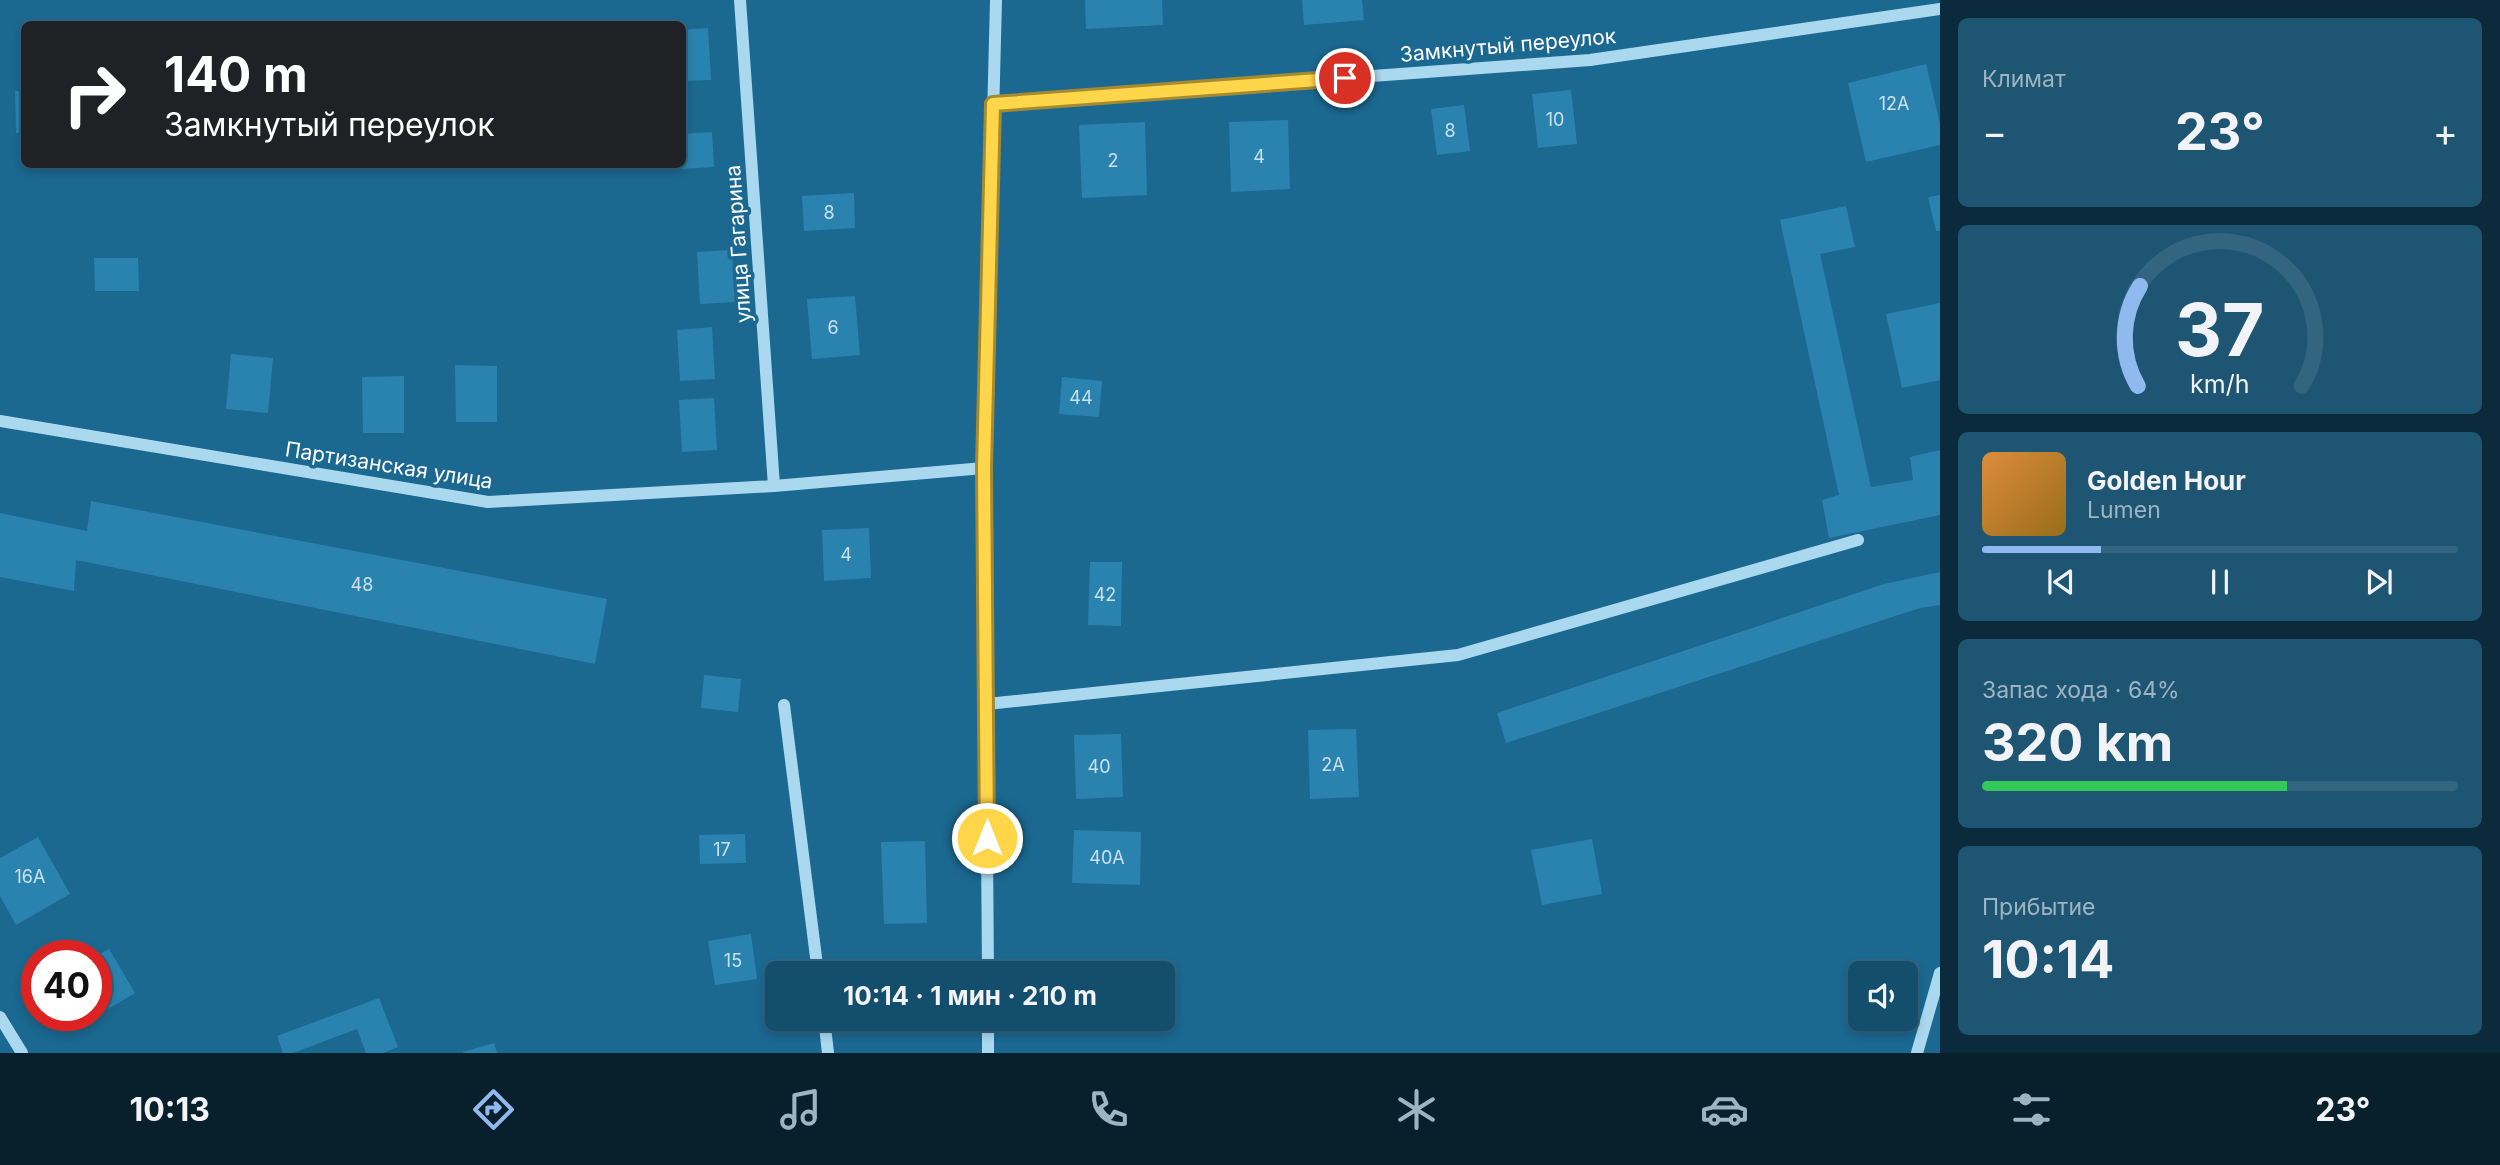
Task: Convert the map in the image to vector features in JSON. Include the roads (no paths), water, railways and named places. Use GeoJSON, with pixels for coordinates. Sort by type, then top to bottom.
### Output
{"type":"FeatureCollection","features":[{"type":"Feature","properties":{"kind":"street","name":"улица Гагарина"},"geometry":{"type":"LineString","coordinates":[[740,0],[774,486]]}},
{"type":"Feature","properties":{"kind":"street"},"geometry":{"type":"LineString","coordinates":[[988,961],[984,468],[996,0]]}},
{"type":"Feature","properties":{"kind":"street","name":"Замкнутый переулок"},"geometry":{"type":"LineString","coordinates":[[993,104],[1590,60],[1940,9]]}},
{"type":"Feature","properties":{"kind":"street","name":"Партизанская улица"},"geometry":{"type":"LineString","coordinates":[[0,421],[488,502],[774,486],[984,468]]}},
{"type":"Feature","properties":{"kind":"street"},"geometry":{"type":"LineString","coordinates":[[987,704],[1458,655],[1858,540]]}},
{"type":"Feature","properties":{"kind":"street"},"geometry":{"type":"LineString","coordinates":[[784,705],[816,961]]}},
{"type":"Feature","properties":{"kind":"street"},"geometry":{"type":"LineString","coordinates":[[1917,1053],[1940,973]]}},
{"type":"Feature","properties":{"kind":"street"},"geometry":{"type":"LineString","coordinates":[[0,1017],[22,1053]]}},
{"type":"Feature","properties":{"kind":"street"},"geometry":{"type":"LineString","coordinates":[[825,1031],[828,1053]]}},
{"type":"Feature","properties":{"kind":"street"},"geometry":{"type":"LineString","coordinates":[[988,1031],[988,1053]]}}]}
